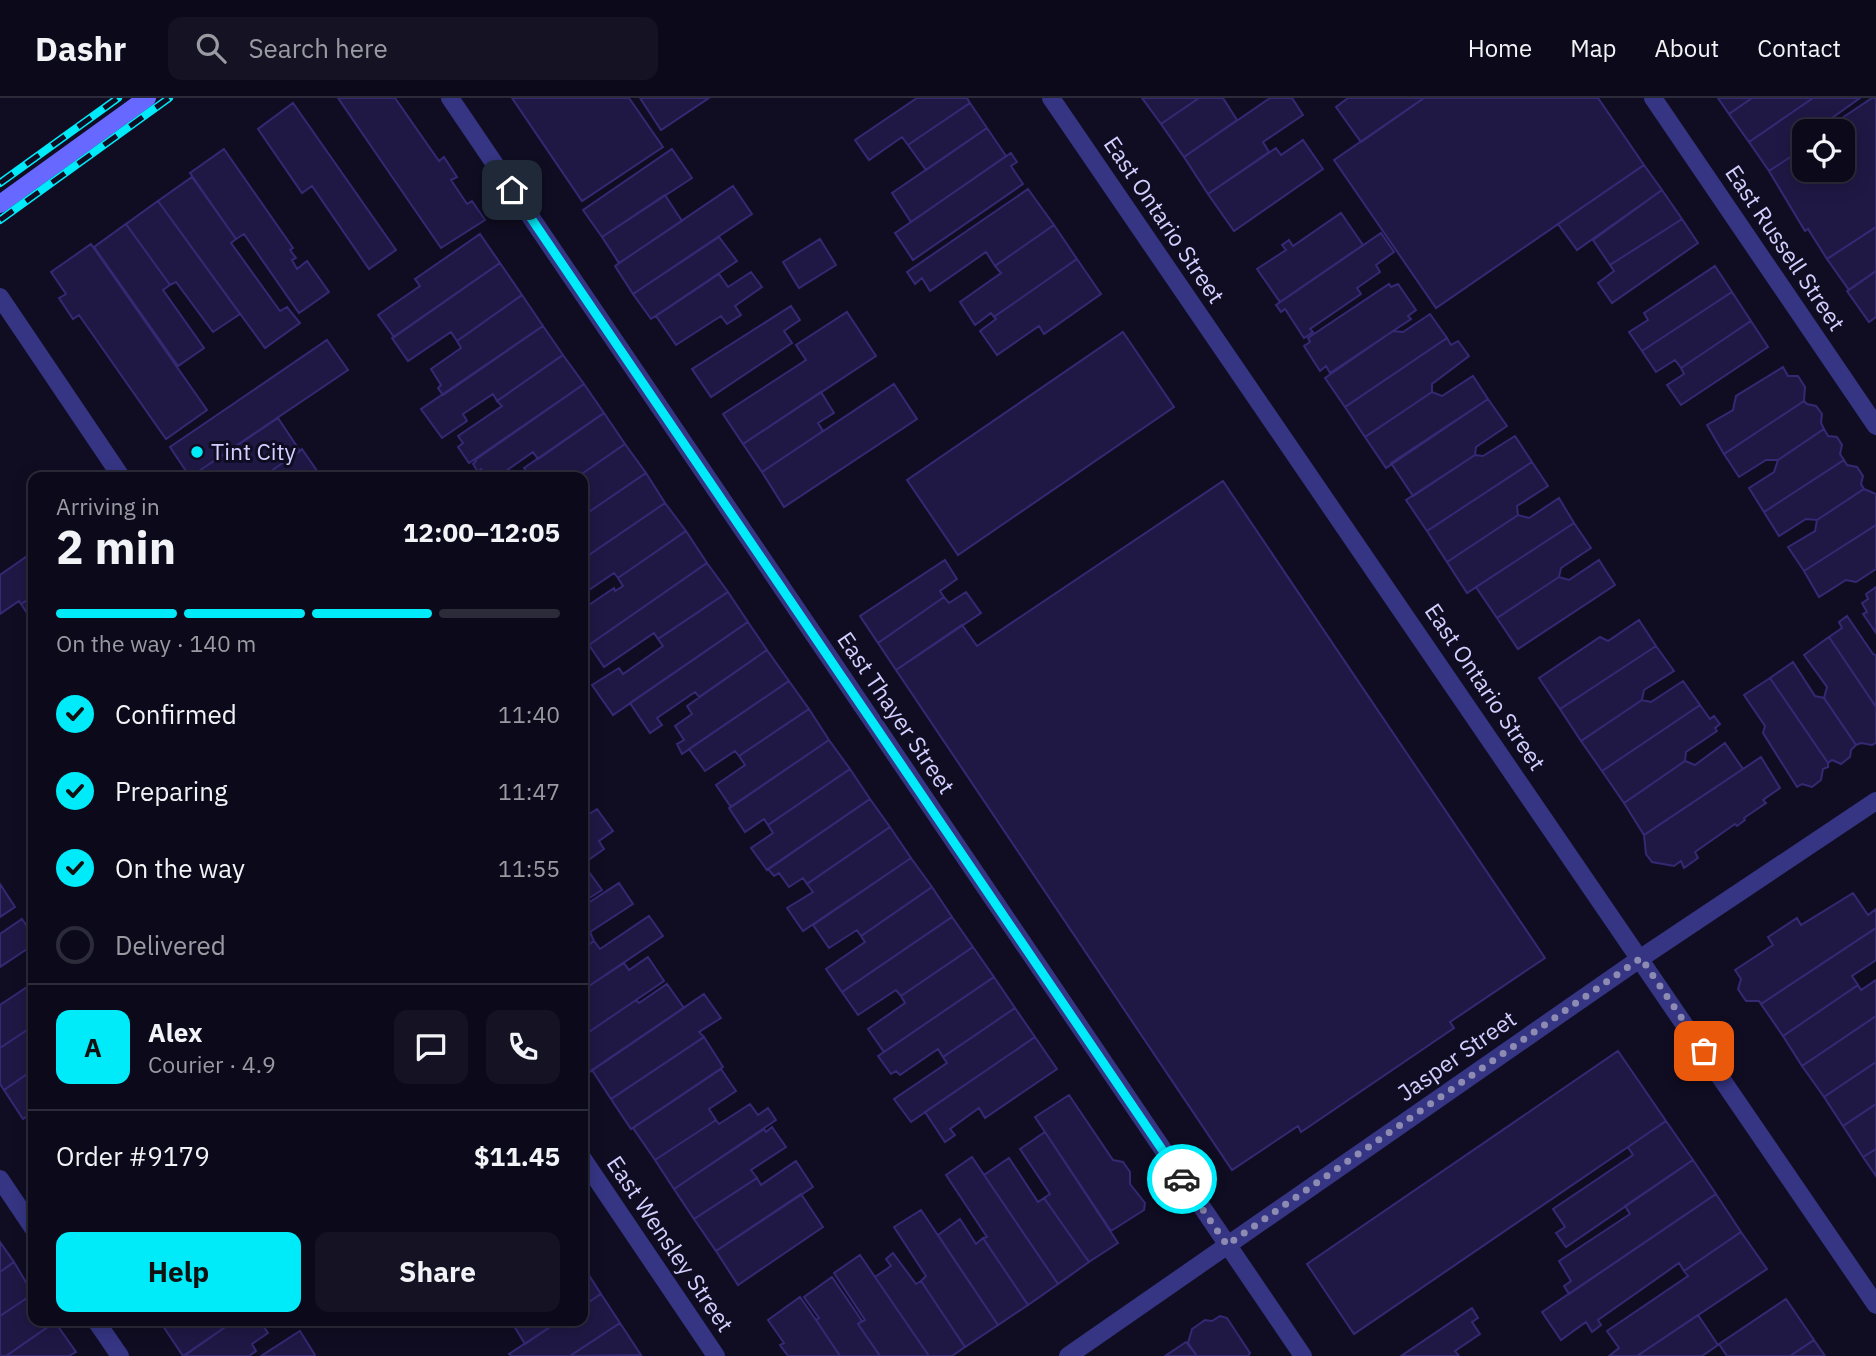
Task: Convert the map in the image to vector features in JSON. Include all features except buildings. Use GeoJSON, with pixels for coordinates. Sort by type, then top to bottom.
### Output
{"type":"FeatureCollection","features":[{"type":"Feature","properties":{"kind":"street"},"geometry":{"type":"LineString","coordinates":[[0,204],[147,98]]}},
{"type":"Feature","properties":{"kind":"street","name":"East Thayer Street"},"geometry":{"type":"LineString","coordinates":[[450,98],[1303,1356]]}},
{"type":"Feature","properties":{"kind":"street","name":"East Ontario Street"},"geometry":{"type":"LineString","coordinates":[[1051,98],[1876,1305]]}},
{"type":"Feature","properties":{"kind":"street","name":"East Russell Street"},"geometry":{"type":"LineString","coordinates":[[1653,98],[1876,426]]}},
{"type":"Feature","properties":{"kind":"street"},"geometry":{"type":"LineString","coordinates":[[0,297],[118,472]]}},
{"type":"Feature","properties":{"kind":"street","name":"Jasper Street"},"geometry":{"type":"LineString","coordinates":[[1068,1356],[1641,958],[1876,801]]}},
{"type":"Feature","properties":{"kind":"street","name":"East Wensley Street"},"geometry":{"type":"LineString","coordinates":[[588,1166],[716,1356]]}},
{"type":"Feature","properties":{"kind":"street"},"geometry":{"type":"LineString","coordinates":[[0,1179],[28,1221]]}},
{"type":"Feature","properties":{"kind":"street"},"geometry":{"type":"LineString","coordinates":[[99,1326],[120,1356]]}},
{"type":"Feature","properties":{"kind":"railway"},"geometry":{"type":"LineString","coordinates":[[0,183],[118,98]]}},
{"type":"Feature","properties":{"kind":"railway"},"geometry":{"type":"LineString","coordinates":[[0,220],[169,98]]}},
{"type":"Feature","properties":{"kind":"way so far"},"geometry":{"type":"LineString","coordinates":[[1182,1179],[1227,1245],[1641,958],[1704,1051]]}},
{"type":"Feature","properties":{"kind":"place","name":"Tint City"},"geometry":{"type":"Point","coordinates":[197,452]}},
{"type":"Feature","properties":{"kind":"route"},"geometry":{"type":"LineString","coordinates":[[512,190],[1182,1179]]}}]}
